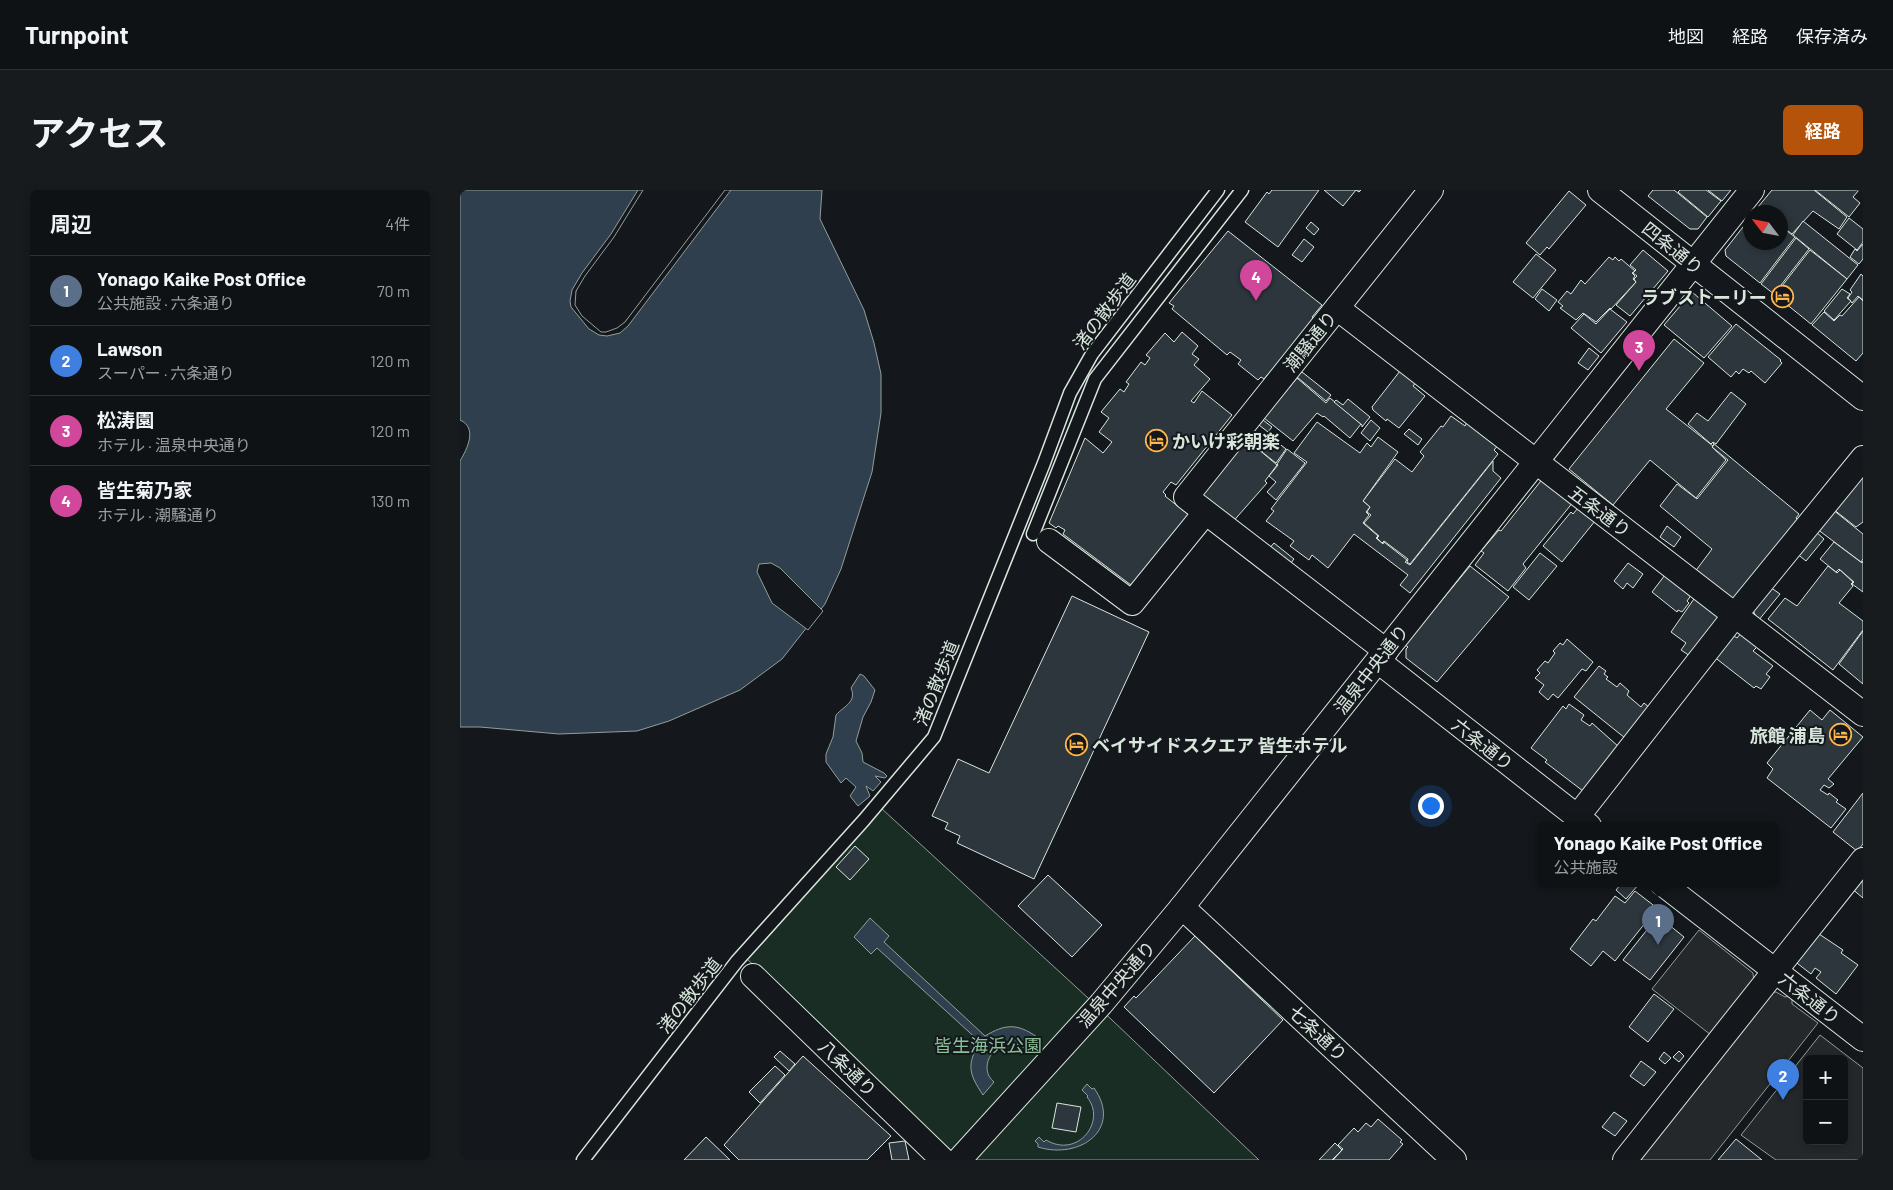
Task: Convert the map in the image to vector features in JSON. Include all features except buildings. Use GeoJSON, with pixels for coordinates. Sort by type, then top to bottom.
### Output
{"type":"FeatureCollection","features":[{"type":"Feature","properties":{"kind":"street","name":"潮騒通り"},"geometry":{"type":"LineString","coordinates":[[1189,492],[1431,190]]}},
{"type":"Feature","properties":{"kind":"street","name":"四条通り"},"geometry":{"type":"LineString","coordinates":[[1600,190],[1863,398]]}},
{"type":"Feature","properties":{"kind":"street","name":"温泉中央通り"},"geometry":{"type":"LineString","coordinates":[[959,1160],[1101,1004],[1182,907],[1752,190]]}},
{"type":"Feature","properties":{"kind":"street","name":"五条通り"},"geometry":{"type":"LineString","coordinates":[[1337,308],[1736,614],[1863,714]]}},
{"type":"Feature","properties":{"kind":"street"},"geometry":{"type":"LineString","coordinates":[[1583,822],[1736,614],[1863,458]]}},
{"type":"Feature","properties":{"kind":"street","name":"六条通り"},"geometry":{"type":"LineString","coordinates":[[1189,492],[1186,498],[1382,656],[1583,822]]}},
{"type":"Feature","properties":{"kind":"street"},"geometry":{"type":"LineString","coordinates":[[1041,538],[1132,603],[1205,512]]}},
{"type":"Feature","properties":{"kind":"street"},"geometry":{"type":"LineString","coordinates":[[1625,1160],[1863,860]]}},
{"type":"Feature","properties":{"kind":"street","name":"六条通り"},"geometry":{"type":"LineString","coordinates":[[1667,887],[1863,1039]]}},
{"type":"Feature","properties":{"kind":"street","name":"七条通り"},"geometry":{"type":"LineString","coordinates":[[1182,907],[1454,1160]]}},
{"type":"Feature","properties":{"kind":"street","name":"八条通り"},"geometry":{"type":"LineString","coordinates":[[745,969],[943,1160]]}},
{"type":"Feature","properties":{"kind":"lane","name":"渚の散歩道"},"geometry":{"type":"LineString","coordinates":[[583,1160],[745,969],[864,820],[934,737],[1070,393],[1098,346],[1218,190]]}},
{"type":"Feature","properties":{"kind":"lane"},"geometry":{"type":"LineString","coordinates":[[1017,530],[1041,538],[1089,390],[1095,379],[1242,190]]}},
{"type":"Feature","properties":{"kind":"green space","name":"皆生海浜公園"},"geometry":{"type":"Polygon","coordinates":[[[881,808],[1112,1020],[1259,1160],[961,1160],[747,959],[881,808]]]}},
{"type":"Feature","properties":{"kind":"shaded area"},"geometry":{"type":"Polygon","coordinates":[[[1699,930],[1753,973],[1754,982],[1711,1035],[1652,989],[1699,930]]]}},
{"type":"Feature","properties":{"kind":"shaded area"},"geometry":{"type":"Polygon","coordinates":[[[1769,992],[1776,992],[1785,997],[1790,996],[1792,1004],[1818,1023],[1710,1160],[1636,1160],[1769,992]]]}},
{"type":"Feature","properties":{"kind":"shaded area"},"geometry":{"type":"Polygon","coordinates":[[[1820,1035],[1846,1055],[1804,1055],[1820,1035]]]}},
{"type":"Feature","properties":{"kind":"shaded area"},"geometry":{"type":"Polygon","coordinates":[[[1848,1056],[1863,1068],[1863,1160],[1776,1160],[1741,1135],[1803,1057],[1803,1145],[1848,1145],[1848,1056]]]}},
{"type":"Feature","properties":{"kind":"water"},"geometry":{"type":"Polygon","coordinates":[[[460,190],[640,190],[612,235],[583,275],[572,300],[580,318],[600,334],[619,330],[728,190],[822,190],[820,219],[864,310],[881,374],[881,413],[872,472],[841,569],[825,604],[782,659],[740,690],[669,721],[637,731],[559,734],[460,727],[460,461],[468,445],[470,433],[469,428],[460,420],[460,190]]]}},
{"type":"Feature","properties":{"kind":"water"},"geometry":{"type":"Polygon","coordinates":[[[860,674],[864,676],[875,690],[863,717],[856,741],[862,753],[863,762],[887,776],[885,778],[875,776],[881,782],[873,791],[866,786],[870,796],[858,806],[850,796],[856,787],[846,778],[841,783],[826,762],[826,754],[833,737],[836,715],[851,700],[851,688],[860,674]]]}},
{"type":"Feature","properties":{"kind":"water"},"geometry":{"type":"Polygon","coordinates":[[[870,918],[889,936],[884,942],[985,1036],[1005,1027],[1017,1027],[1037,1037],[1026,1049],[1011,1043],[998,1047],[993,1052],[987,1064],[987,1070],[989,1077],[994,1082],[983,1095],[972,1075],[971,1069],[973,1057],[980,1042],[877,948],[871,954],[854,937],[870,918]]]}},
{"type":"Feature","properties":{"kind":"water"},"geometry":{"type":"Polygon","coordinates":[[[1087,1084],[1092,1089],[1094,1088],[1102,1103],[1103,1116],[1100,1128],[1093,1138],[1082,1145],[1069,1149],[1054,1150],[1038,1147],[1035,1141],[1039,1137],[1044,1142],[1046,1140],[1058,1145],[1069,1145],[1086,1135],[1094,1117],[1088,1096],[1082,1090],[1087,1084]]]}},
{"type":"Feature","properties":{"kind":"pier"},"geometry":{"type":"Polygon","coordinates":[[[638,190],[643,190],[614,237],[576,291],[575,305],[582,316],[601,332],[617,328],[625,322],[725,190],[731,190],[628,326],[620,333],[607,336],[599,335],[589,329],[571,307],[572,290],[582,273],[611,234],[638,190]]]}},
{"type":"Feature","properties":{"kind":"pier"},"geometry":{"type":"Polygon","coordinates":[[[771,563],[780,568],[823,611],[808,630],[772,603],[757,572],[759,564],[771,563]]]}},
{"type":"Feature","properties":{"kind":"place","name":"ラブストーリー"},"geometry":{"type":"Point","coordinates":[1783,297]}},
{"type":"Feature","properties":{"kind":"place","name":"皆生菊乃家"},"geometry":{"type":"Point","coordinates":[1256,301]}},
{"type":"Feature","properties":{"kind":"place","name":"松涛園"},"geometry":{"type":"Point","coordinates":[1639,371]}},
{"type":"Feature","properties":{"kind":"place","name":"かいけ彩朝楽"},"geometry":{"type":"Point","coordinates":[1156,441]}},
{"type":"Feature","properties":{"kind":"place","name":"旅館 浦島"},"geometry":{"type":"Point","coordinates":[1841,735]}},
{"type":"Feature","properties":{"kind":"place","name":"ベイサイドスクエア 皆生ホテル"},"geometry":{"type":"Point","coordinates":[1076,745]}},
{"type":"Feature","properties":{"kind":"place","name":"Yonago Kaike Post Office"},"geometry":{"type":"Point","coordinates":[1658,945]}},
{"type":"Feature","properties":{"kind":"place","name":"Lawson"},"geometry":{"type":"Point","coordinates":[1783,1100]}}]}
